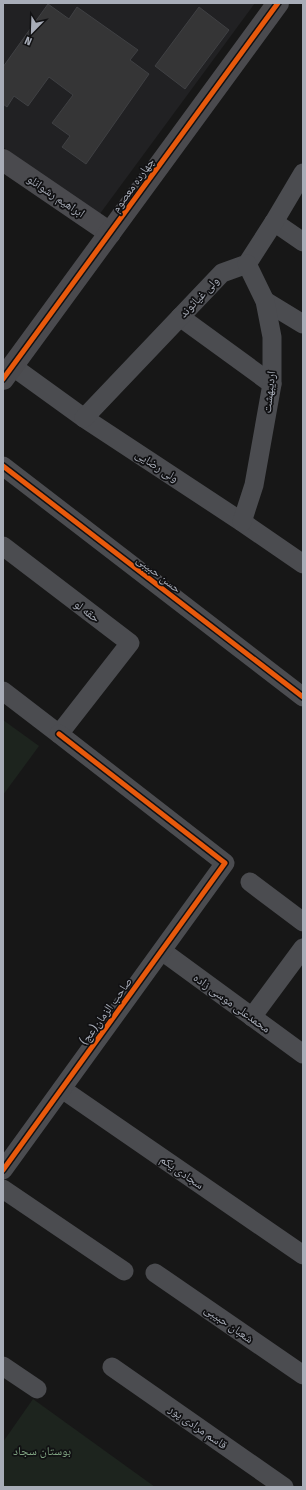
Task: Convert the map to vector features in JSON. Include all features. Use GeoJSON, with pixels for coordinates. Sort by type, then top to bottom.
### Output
{"type":"FeatureCollection","features":[{"type":"Feature","properties":{"kind":"street","name":"چهارده معصوم"},"geometry":{"type":"LineString","coordinates":[[8,372],[278,3]]}},
{"type":"Feature","properties":{"kind":"street","name":"ابراهیم رشوانلو"},"geometry":{"type":"LineString","coordinates":[[3,160],[110,233]]}},
{"type":"Feature","properties":{"kind":"street"},"geometry":{"type":"LineString","coordinates":[[247,264],[303,173]]}},
{"type":"Feature","properties":{"kind":"street"},"geometry":{"type":"LineString","coordinates":[[274,222],[303,242]]}},
{"type":"Feature","properties":{"kind":"street","name":"اردیبهشت"},"geometry":{"type":"LineString","coordinates":[[242,522],[254,485],[272,384],[272,337],[264,301],[247,264]]}},
{"type":"Feature","properties":{"kind":"street","name":"ولی غیاثوند"},"geometry":{"type":"LineString","coordinates":[[84,418],[222,273],[247,264]]}},
{"type":"Feature","properties":{"kind":"street"},"geometry":{"type":"LineString","coordinates":[[264,301],[303,324]]}},
{"type":"Feature","properties":{"kind":"street"},"geometry":{"type":"LineString","coordinates":[[180,317],[272,384]]}},
{"type":"Feature","properties":{"kind":"street","name":"ولی رضایی"},"geometry":{"type":"LineString","coordinates":[[8,372],[84,418],[303,564]]}},
{"type":"Feature","properties":{"kind":"street","name":"حسن حبیبی"},"geometry":{"type":"LineString","coordinates":[[3,466],[303,697]]}},
{"type":"Feature","properties":{"kind":"street","name":"حقه لو"},"geometry":{"type":"LineString","coordinates":[[3,546],[130,644],[59,734]]}},
{"type":"Feature","properties":{"kind":"street"},"geometry":{"type":"LineString","coordinates":[[3,691],[59,734]]}},
{"type":"Feature","properties":{"kind":"street","name":"صاحب الزمان(عج)"},"geometry":{"type":"LineString","coordinates":[[3,1170],[225,863],[59,734]]}},
{"type":"Feature","properties":{"kind":"street"},"geometry":{"type":"LineString","coordinates":[[250,882],[303,922]]}},
{"type":"Feature","properties":{"kind":"street"},"geometry":{"type":"LineString","coordinates":[[252,1017],[303,948]]}},
{"type":"Feature","properties":{"kind":"street","name":"محمدعلی موسی زاده"},"geometry":{"type":"LineString","coordinates":[[162,951],[303,1054]]}},
{"type":"Feature","properties":{"kind":"street","name":"سجادی یکم"},"geometry":{"type":"LineString","coordinates":[[62,1089],[303,1255]]}},
{"type":"Feature","properties":{"kind":"street"},"geometry":{"type":"LineString","coordinates":[[3,1189],[124,1271]]}},
{"type":"Feature","properties":{"kind":"street","name":"شعبان حبیبی"},"geometry":{"type":"LineString","coordinates":[[155,1273],[303,1375]]}},
{"type":"Feature","properties":{"kind":"street"},"geometry":{"type":"LineString","coordinates":[[3,1366],[36,1389]]}},
{"type":"Feature","properties":{"kind":"street","name":"قاسم مرادی پور"},"geometry":{"type":"LineString","coordinates":[[112,1367],[284,1487]]}},
{"type":"Feature","properties":{"kind":"shaded area"},"geometry":{"type":"Polygon","coordinates":[[[3,3],[255,3],[99,215],[3,147],[3,3]]]}},
{"type":"Feature","properties":{"kind":"green space"},"geometry":{"type":"Polygon","coordinates":[[[3,720],[39,746],[3,795],[3,720]]]}},
{"type":"Feature","properties":{"kind":"green space","name":"بوستان سجاد"},"geometry":{"type":"Polygon","coordinates":[[[33,1399],[155,1487],[3,1487],[3,1442],[33,1399]]]}},
{"type":"Feature","properties":{"kind":"building"},"geometry":{"type":"Polygon","coordinates":[[[48,4],[69,19],[77,7],[138,50],[130,60],[149,74],[86,164],[62,147],[70,136],[52,123],[73,95],[49,77],[28,106],[14,96],[7,107],[3,104],[3,67],[48,4]]]}},
{"type":"Feature","properties":{"kind":"building"},"geometry":{"type":"Polygon","coordinates":[[[199,7],[229,30],[185,89],[155,66],[199,7]]]}},
{"type":"Feature","properties":{"kind":"cycle path"},"geometry":{"type":"LineString","coordinates":[[3,379],[278,3]]}},
{"type":"Feature","properties":{"kind":"cycle path"},"geometry":{"type":"LineString","coordinates":[[3,466],[303,697]]}},
{"type":"Feature","properties":{"kind":"cycle path"},"geometry":{"type":"LineString","coordinates":[[3,1170],[225,863],[59,734]]}}]}
